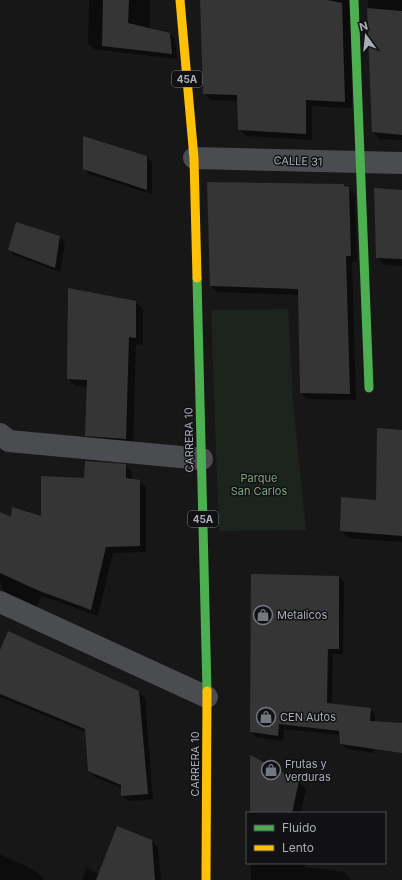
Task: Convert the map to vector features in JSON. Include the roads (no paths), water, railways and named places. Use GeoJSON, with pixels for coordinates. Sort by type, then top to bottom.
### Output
{"type":"FeatureCollection","features":[{"type":"Feature","properties":{"kind":"main road","name":"CARRERA 10"},"geometry":{"type":"LineString","coordinates":[[180,0],[194,158],[207,696],[206,880]]}},
{"type":"Feature","properties":{"kind":"main road"},"geometry":{"type":"LineString","coordinates":[[354,0],[369,388]]}},
{"type":"Feature","properties":{"kind":"street","name":"CALLE 31"},"geometry":{"type":"LineString","coordinates":[[194,158],[402,163]]}},
{"type":"Feature","properties":{"kind":"street"},"geometry":{"type":"LineString","coordinates":[[0,434],[9,440],[202,459]]}},
{"type":"Feature","properties":{"kind":"street"},"geometry":{"type":"LineString","coordinates":[[0,602],[207,696]]}},
{"type":"Feature","properties":{"kind":"place","name":"Metalicos"},"geometry":{"type":"Point","coordinates":[263,615]}},
{"type":"Feature","properties":{"kind":"place","name":"CEN Autos"},"geometry":{"type":"Point","coordinates":[266,717]}},
{"type":"Feature","properties":{"kind":"place","name":"Frutas y verduras"},"geometry":{"type":"Point","coordinates":[271,770]}},
{"type":"Feature","properties":{"kind":"park label","name":"Parque San Carlos"},"geometry":{"type":"Point","coordinates":[259,484]}}]}
